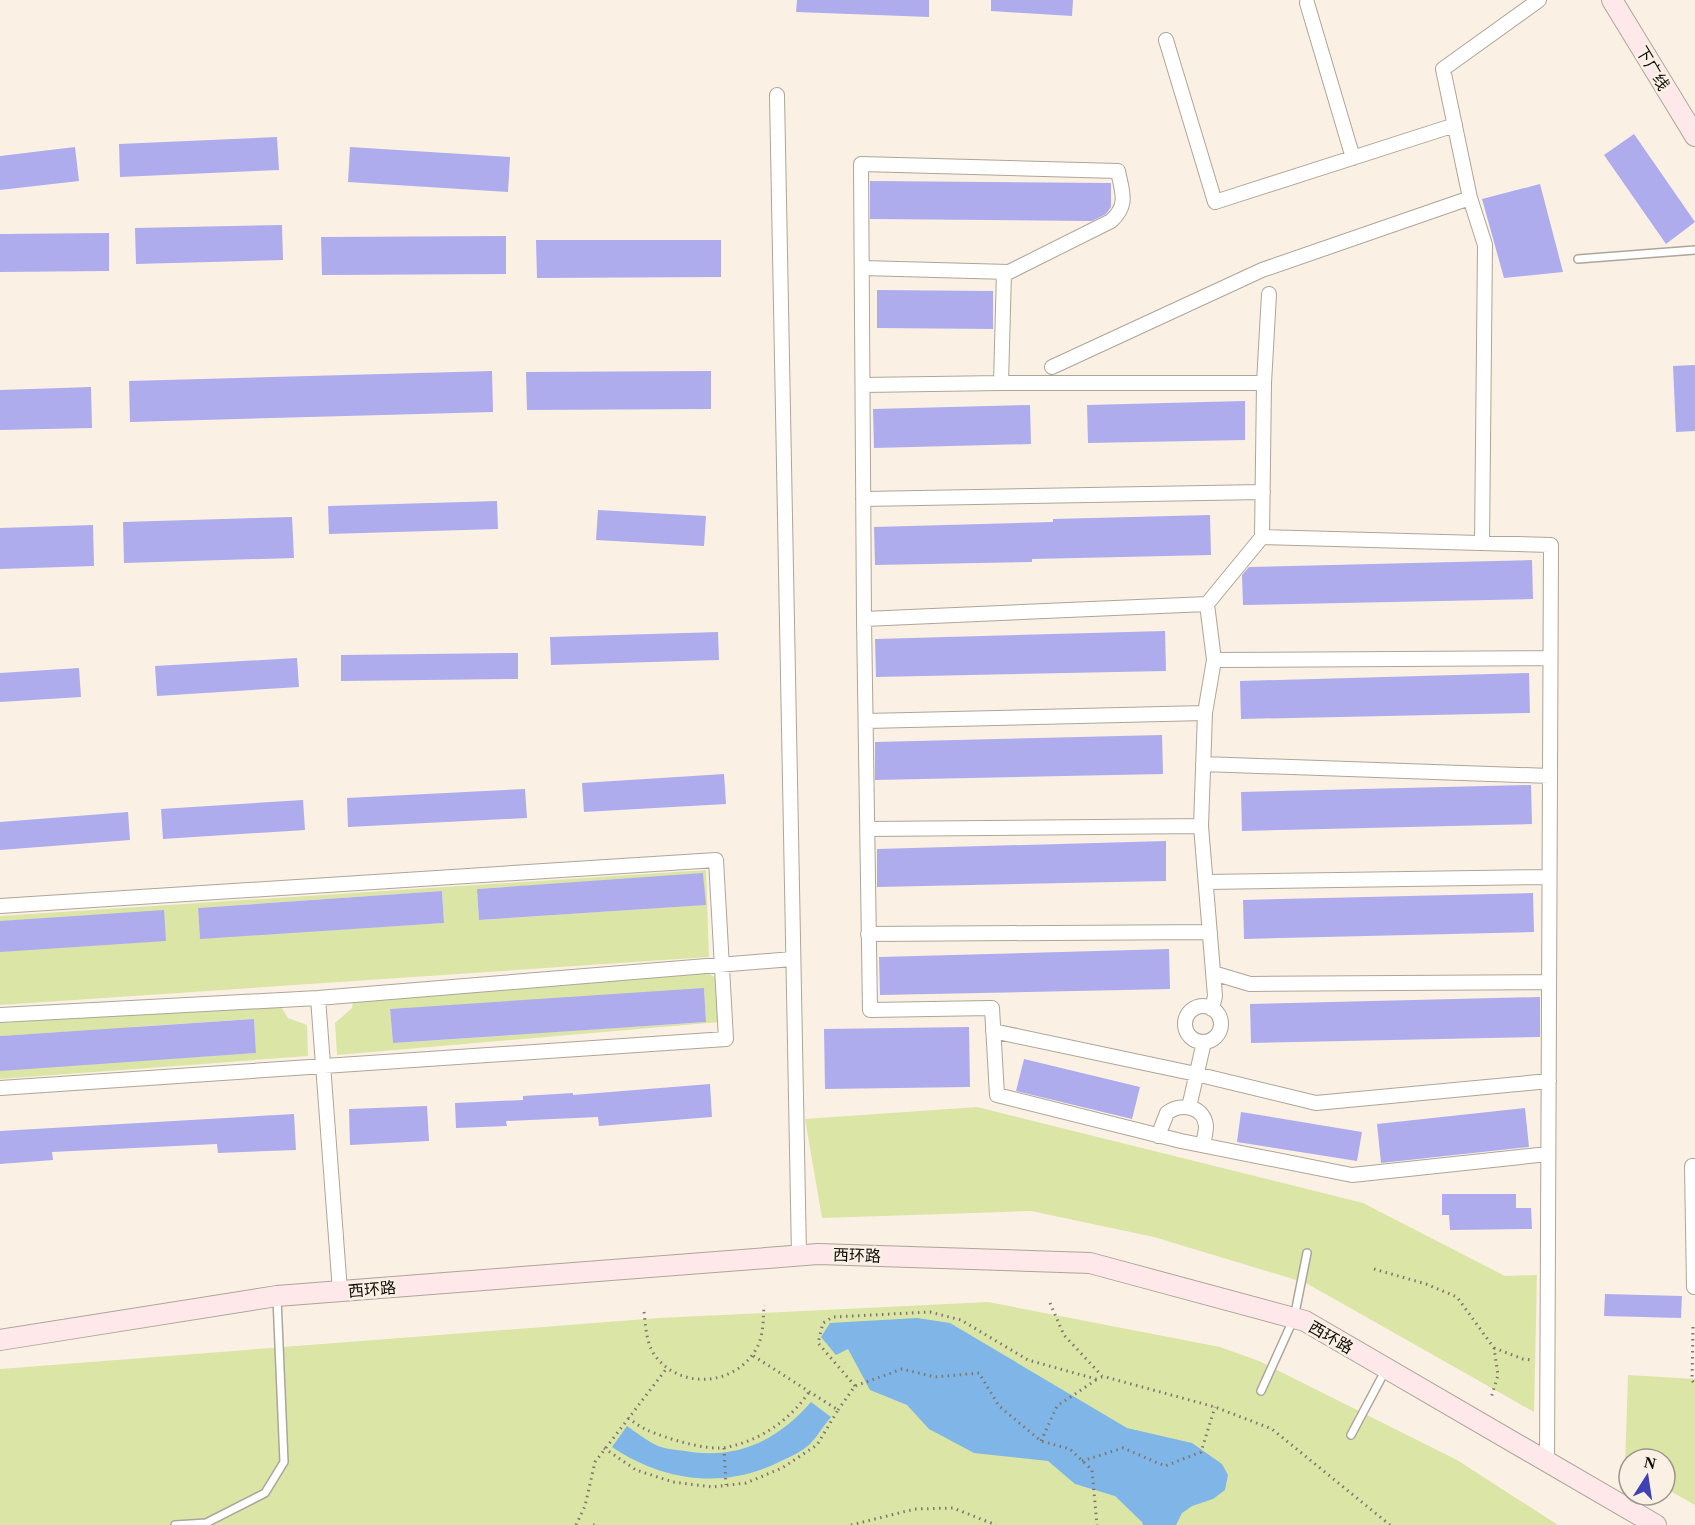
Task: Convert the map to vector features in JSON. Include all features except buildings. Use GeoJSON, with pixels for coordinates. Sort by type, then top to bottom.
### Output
{"type":"FeatureCollection","features":[{"type":"Feature","properties":{"kind":"main road","name":"下广线"},"geometry":{"type":"LineString","coordinates":[[1612,0],[1695,136]]}},
{"type":"Feature","properties":{"kind":"main road","name":"西环路"},"geometry":{"type":"LineString","coordinates":[[0,1340],[277,1296],[799,1255],[830,1254],[1090,1263],[1305,1321],[1656,1525]]}},
{"type":"Feature","properties":{"kind":"street"},"geometry":{"type":"LineString","coordinates":[[1482,543],[1485,246],[1470,198],[1443,69],[1539,0]]}},
{"type":"Feature","properties":{"kind":"street"},"geometry":{"type":"LineString","coordinates":[[1307,3],[1353,158]]}},
{"type":"Feature","properties":{"kind":"street"},"geometry":{"type":"LineString","coordinates":[[1166,40],[1215,202],[1455,125]]}},
{"type":"Feature","properties":{"kind":"street"},"geometry":{"type":"LineString","coordinates":[[777,95],[799,1255]]}},
{"type":"Feature","properties":{"kind":"street"},"geometry":{"type":"LineString","coordinates":[[862,268],[1009,272],[1111,221],[1120,212],[1124,198],[1118,171],[861,164],[864,619],[870,1010],[992,1008],[998,1095],[1158,1136],[1352,1175],[1548,1154]]}},
{"type":"Feature","properties":{"kind":"street"},"geometry":{"type":"LineString","coordinates":[[1052,367],[1262,270],[1470,198]]}},
{"type":"Feature","properties":{"kind":"street"},"geometry":{"type":"LineString","coordinates":[[1001,383],[1004,272]]}},
{"type":"Feature","properties":{"kind":"street"},"geometry":{"type":"LineString","coordinates":[[1212,1009],[1215,996],[1201,826],[1205,713],[1214,660],[1208,604],[1262,537],[1264,383],[1269,294]]}},
{"type":"Feature","properties":{"kind":"street"},"geometry":{"type":"LineString","coordinates":[[863,385],[1264,383]]}},
{"type":"Feature","properties":{"kind":"street"},"geometry":{"type":"LineString","coordinates":[[864,499],[1263,492]]}},
{"type":"Feature","properties":{"kind":"street"},"geometry":{"type":"LineString","coordinates":[[1262,537],[1551,545],[1547,1463]]}},
{"type":"Feature","properties":{"kind":"street"},"geometry":{"type":"LineString","coordinates":[[864,619],[1208,604]]}},
{"type":"Feature","properties":{"kind":"street"},"geometry":{"type":"LineString","coordinates":[[1214,660],[1550,658]]}},
{"type":"Feature","properties":{"kind":"street"},"geometry":{"type":"LineString","coordinates":[[866,721],[1205,713]]}},
{"type":"Feature","properties":{"kind":"street"},"geometry":{"type":"LineString","coordinates":[[1203,764],[1550,776]]}},
{"type":"Feature","properties":{"kind":"street"},"geometry":{"type":"LineString","coordinates":[[867,829],[1201,826]]}},
{"type":"Feature","properties":{"kind":"street"},"geometry":{"type":"LineString","coordinates":[[0,906],[716,860],[726,1039],[0,1088]]}},
{"type":"Feature","properties":{"kind":"street"},"geometry":{"type":"LineString","coordinates":[[1206,882],[1550,877]]}},
{"type":"Feature","properties":{"kind":"street"},"geometry":{"type":"LineString","coordinates":[[868,934],[1210,932]]}},
{"type":"Feature","properties":{"kind":"street"},"geometry":{"type":"LineString","coordinates":[[0,1016],[318,998],[792,959]]}},
{"type":"Feature","properties":{"kind":"street"},"geometry":{"type":"LineString","coordinates":[[1213,973],[1250,984],[1549,982]]}},
{"type":"Feature","properties":{"kind":"street"},"geometry":{"type":"LineString","coordinates":[[318,998],[340,1292]]}},
{"type":"Feature","properties":{"kind":"street"},"geometry":{"type":"LineString","coordinates":[[1200,1007],[1212,1009],[1219,1016],[1221,1028],[1215,1037],[1204,1041],[1193,1038],[1189,1034],[1186,1023],[1187,1017],[1194,1009],[1200,1007]]}},
{"type":"Feature","properties":{"kind":"street"},"geometry":{"type":"LineString","coordinates":[[993,1031],[1196,1074],[1316,1103],[1549,1081]]}},
{"type":"Feature","properties":{"kind":"street"},"geometry":{"type":"LineString","coordinates":[[1189,1107],[1204,1041]]}},
{"type":"Feature","properties":{"kind":"street"},"geometry":{"type":"LineString","coordinates":[[1158,1136],[1167,1113],[1180,1107],[1189,1107],[1200,1113],[1204,1119],[1206,1126],[1203,1145]]}},
{"type":"Feature","properties":{"kind":"street"},"geometry":{"type":"LineString","coordinates":[[1694,1287],[1692,1166],[1695,1166]]}},
{"type":"Feature","properties":{"kind":"lane"},"geometry":{"type":"LineString","coordinates":[[1578,259],[1695,250]]}},
{"type":"Feature","properties":{"kind":"lane"},"geometry":{"type":"LineString","coordinates":[[1261,1391],[1294,1318],[1307,1253]]}},
{"type":"Feature","properties":{"kind":"lane"},"geometry":{"type":"LineString","coordinates":[[175,1525],[206,1523],[265,1492],[284,1462],[277,1296]]}},
{"type":"Feature","properties":{"kind":"lane"},"geometry":{"type":"LineString","coordinates":[[1351,1435],[1386,1369]]}},
{"type":"Feature","properties":{"kind":"path"},"geometry":{"type":"LineString","coordinates":[[1374,1269],[1426,1284],[1457,1297],[1494,1348],[1498,1375],[1491,1398]]}},
{"type":"Feature","properties":{"kind":"path"},"geometry":{"type":"LineString","coordinates":[[1050,1303],[1064,1335],[1102,1376],[1215,1407],[1272,1429],[1390,1525]]}},
{"type":"Feature","properties":{"kind":"path"},"geometry":{"type":"LineString","coordinates":[[644,1312],[647,1340],[656,1357],[667,1367],[688,1378],[707,1380],[726,1376],[743,1366],[756,1350],[762,1331],[764,1305]]}},
{"type":"Feature","properties":{"kind":"path"},"geometry":{"type":"LineString","coordinates":[[855,1386],[818,1343],[823,1323],[833,1317],[930,1312],[961,1320],[1028,1360],[1096,1379]]}},
{"type":"Feature","properties":{"kind":"path"},"geometry":{"type":"LineString","coordinates":[[1693,1328],[1692,1380],[1695,1385]]}},
{"type":"Feature","properties":{"kind":"path"},"geometry":{"type":"LineString","coordinates":[[1494,1348],[1523,1359],[1547,1361]]}},
{"type":"Feature","properties":{"kind":"path"},"geometry":{"type":"LineString","coordinates":[[752,1355],[838,1410]]}},
{"type":"Feature","properties":{"kind":"path"},"geometry":{"type":"LineString","coordinates":[[576,1525],[585,1506],[595,1462],[667,1367]]}},
{"type":"Feature","properties":{"kind":"path"},"geometry":{"type":"LineString","coordinates":[[604,1448],[636,1470],[673,1482],[712,1488],[746,1483],[782,1468],[817,1445],[855,1386],[902,1369],[935,1377],[979,1373],[999,1406],[1041,1441],[1070,1449],[1092,1470],[1097,1525]]}},
{"type":"Feature","properties":{"kind":"path"},"geometry":{"type":"LineString","coordinates":[[1041,1441],[1057,1406],[1102,1376]]}},
{"type":"Feature","properties":{"kind":"path"},"geometry":{"type":"LineString","coordinates":[[628,1418],[646,1430],[706,1446],[724,1448],[766,1433],[791,1415],[809,1392]]}},
{"type":"Feature","properties":{"kind":"path"},"geometry":{"type":"LineString","coordinates":[[1082,1461],[1123,1448],[1165,1467],[1201,1452],[1215,1407]]}},
{"type":"Feature","properties":{"kind":"path"},"geometry":{"type":"LineString","coordinates":[[724,1448],[726,1486]]}},
{"type":"Feature","properties":{"kind":"path"},"geometry":{"type":"LineString","coordinates":[[851,1525],[915,1509],[953,1508],[996,1525]]}},
{"type":"Feature","properties":{"kind":"path"},"geometry":{"type":"LineString","coordinates":[[592,1525],[598,1525]]}},
{"type":"Feature","properties":{"kind":"green space"},"geometry":{"type":"Polygon","coordinates":[[[706,870],[709,957],[0,1005],[0,916],[706,870]],[[703,874],[477,889],[479,920],[705,905],[703,874]],[[442,891],[198,908],[200,938],[444,923],[442,891]]]}},
{"type":"Feature","properties":{"kind":"green space"},"geometry":{"type":"Polygon","coordinates":[[[707,973],[719,979],[720,1022],[337,1055],[335,1023],[352,1008],[353,1001],[707,973]],[[704,989],[536,1033],[706,1022],[704,989]],[[390,1010],[393,1043],[514,1035],[390,1010]]]}},
{"type":"Feature","properties":{"kind":"green space"},"geometry":{"type":"Polygon","coordinates":[[[280,1005],[288,1018],[307,1025],[308,1056],[0,1079],[0,1071],[109,1029],[0,1036],[0,1023],[280,1005]],[[254,1019],[131,1027],[134,1061],[256,1053],[254,1019]]]}},
{"type":"Feature","properties":{"kind":"green space"},"geometry":{"type":"Polygon","coordinates":[[[977,1107],[1363,1203],[1505,1276],[1537,1275],[1534,1412],[1306,1283],[1154,1237],[1031,1211],[822,1218],[805,1119],[977,1107]]]}},
{"type":"Feature","properties":{"kind":"green space"},"geometry":{"type":"Polygon","coordinates":[[[988,1302],[1220,1347],[1259,1361],[1457,1460],[1558,1525],[0,1525],[0,1369],[659,1318],[988,1302]]]}},
{"type":"Feature","properties":{"kind":"green space"},"geometry":{"type":"Polygon","coordinates":[[[1628,1375],[1695,1379],[1695,1505],[1677,1495],[1677,1447],[1626,1447],[1628,1375]]]}},
{"type":"Feature","properties":{"kind":"water"},"geometry":{"type":"Polygon","coordinates":[[[917,1318],[950,1323],[1127,1428],[1192,1443],[1222,1464],[1228,1475],[1225,1490],[1213,1499],[1192,1506],[1182,1513],[1176,1525],[1143,1525],[1115,1496],[1075,1484],[1048,1461],[974,1453],[929,1429],[907,1405],[870,1390],[848,1349],[836,1355],[821,1337],[830,1323],[917,1318]]]}},
{"type":"Feature","properties":{"kind":"water"},"geometry":{"type":"Polygon","coordinates":[[[811,1402],[831,1417],[811,1443],[779,1462],[758,1471],[736,1476],[715,1479],[672,1474],[632,1459],[612,1447],[627,1426],[650,1442],[664,1448],[704,1453],[739,1450],[770,1437],[798,1416],[811,1402]]]}}]}
